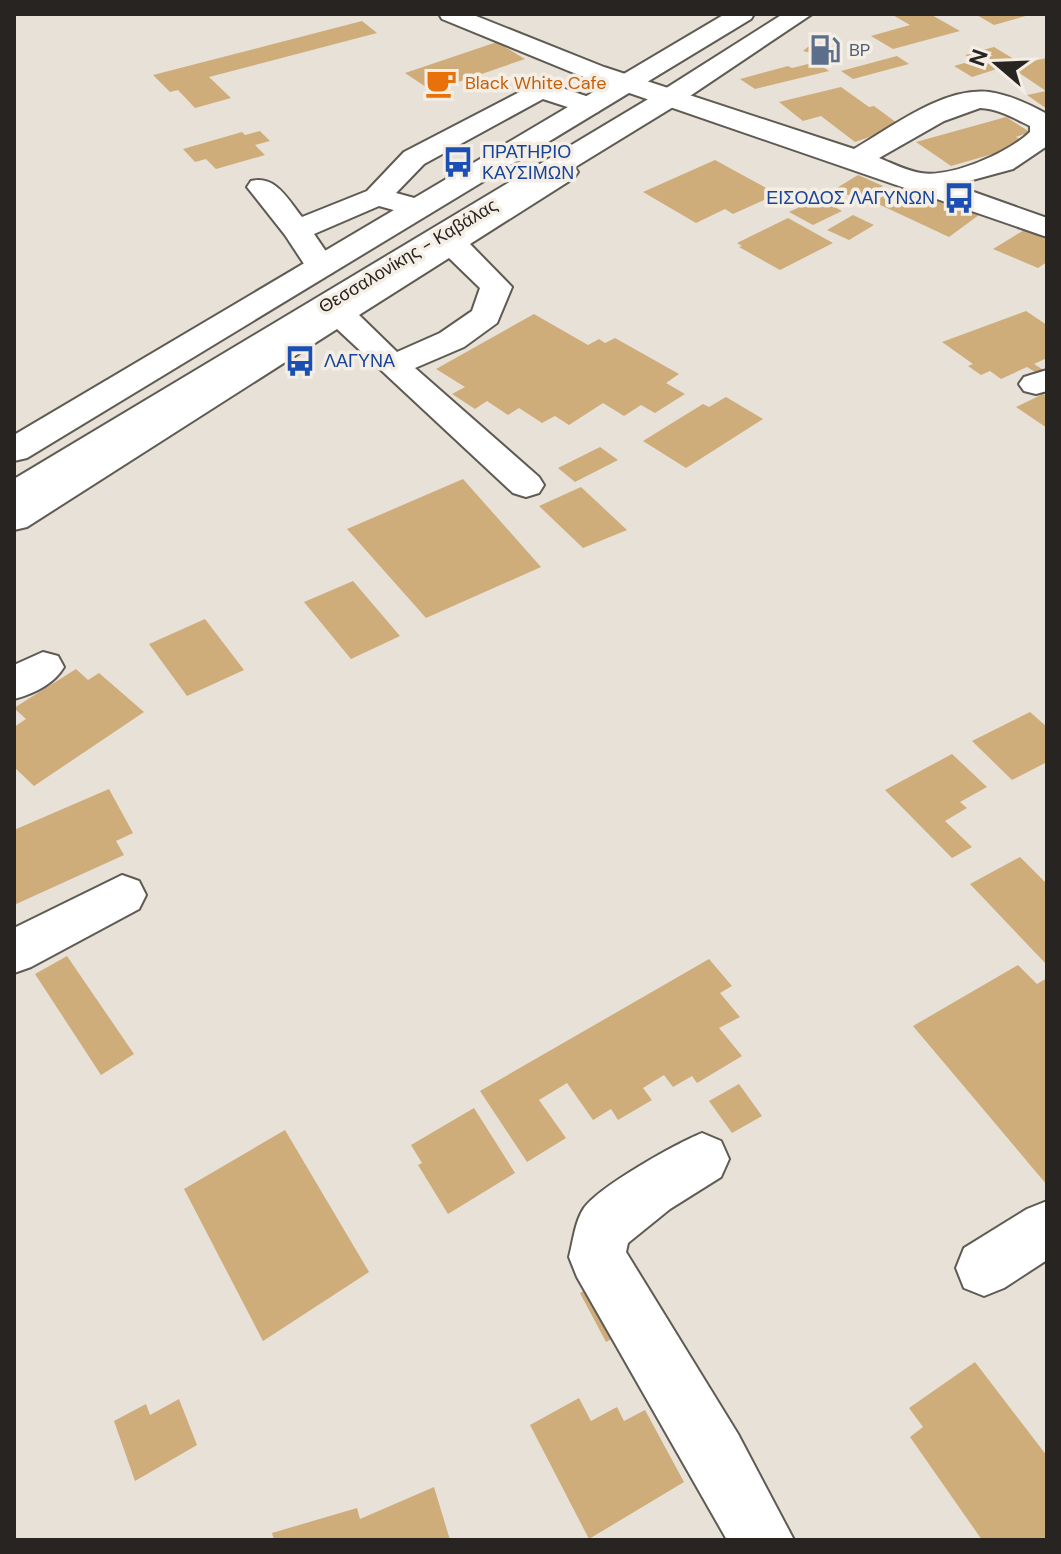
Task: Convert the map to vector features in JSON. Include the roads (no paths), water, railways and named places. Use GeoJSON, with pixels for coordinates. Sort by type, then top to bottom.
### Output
{"type":"FeatureCollection","features":[{"type":"Feature","properties":{"kind":"street"},"geometry":{"type":"LineString","coordinates":[[451,14],[501,37],[627,84],[921,182],[1047,228]]}},
{"type":"Feature","properties":{"kind":"street","name":"Θεσσαλονίκης - Καβάλας"},"geometry":{"type":"LineString","coordinates":[[14,450],[742,14]]}},
{"type":"Feature","properties":{"kind":"street","name":"Θεσσαλονίκης - Καβάλας"},"geometry":{"type":"LineString","coordinates":[[14,495],[675,100],[800,14]]}},
{"type":"Feature","properties":{"kind":"street"},"geometry":{"type":"LineString","coordinates":[[297,230],[377,197],[414,158],[541,89],[589,106]]}},
{"type":"Feature","properties":{"kind":"street"},"geometry":{"type":"LineString","coordinates":[[856,160],[957,104],[978,99],[1014,107],[1044,123],[1043,134],[1018,157],[957,177],[921,182]]}},
{"type":"Feature","properties":{"kind":"street"},"geometry":{"type":"LineString","coordinates":[[14,518],[341,315],[675,100]]}},
{"type":"Feature","properties":{"kind":"street"},"geometry":{"type":"LineString","coordinates":[[261,187],[297,230],[321,266]]}},
{"type":"Feature","properties":{"kind":"street"},"geometry":{"type":"LineString","coordinates":[[377,197],[419,208]]}},
{"type":"Feature","properties":{"kind":"street"},"geometry":{"type":"LineString","coordinates":[[393,366],[452,340],[486,316],[496,287],[453,244]]}},
{"type":"Feature","properties":{"kind":"street"},"geometry":{"type":"LineString","coordinates":[[341,315],[526,485]]}},
{"type":"Feature","properties":{"kind":"street"},"geometry":{"type":"LineString","coordinates":[[14,952],[122,895]]}},
{"type":"Feature","properties":{"kind":"street"},"geometry":{"type":"LineString","coordinates":[[702,1159],[651,1190],[604,1227],[597,1257],[716,1456],[762,1540]]}},
{"type":"Feature","properties":{"kind":"street"},"geometry":{"type":"LineString","coordinates":[[984,1268],[1047,1228]]}},
{"type":"Feature","properties":{"kind":"place","name":"BP"},"geometry":{"type":"Point","coordinates":[825,50]}},
{"type":"Feature","properties":{"kind":"place","name":"Black White Cafe"},"geometry":{"type":"Point","coordinates":[441,83]}},
{"type":"Feature","properties":{"kind":"place","name":"ΠΡΑΤΗΡΙΟ ΚΑΥΣΙΜΩΝ"},"geometry":{"type":"Point","coordinates":[458,162]}},
{"type":"Feature","properties":{"kind":"place","name":"ΕΙΣΟΔΟΣ ΛΑΓΥΝΩΝ"},"geometry":{"type":"Point","coordinates":[959,198]}},
{"type":"Feature","properties":{"kind":"place","name":"ΛΑΓΥΝΑ"},"geometry":{"type":"Point","coordinates":[300,361]}}]}
